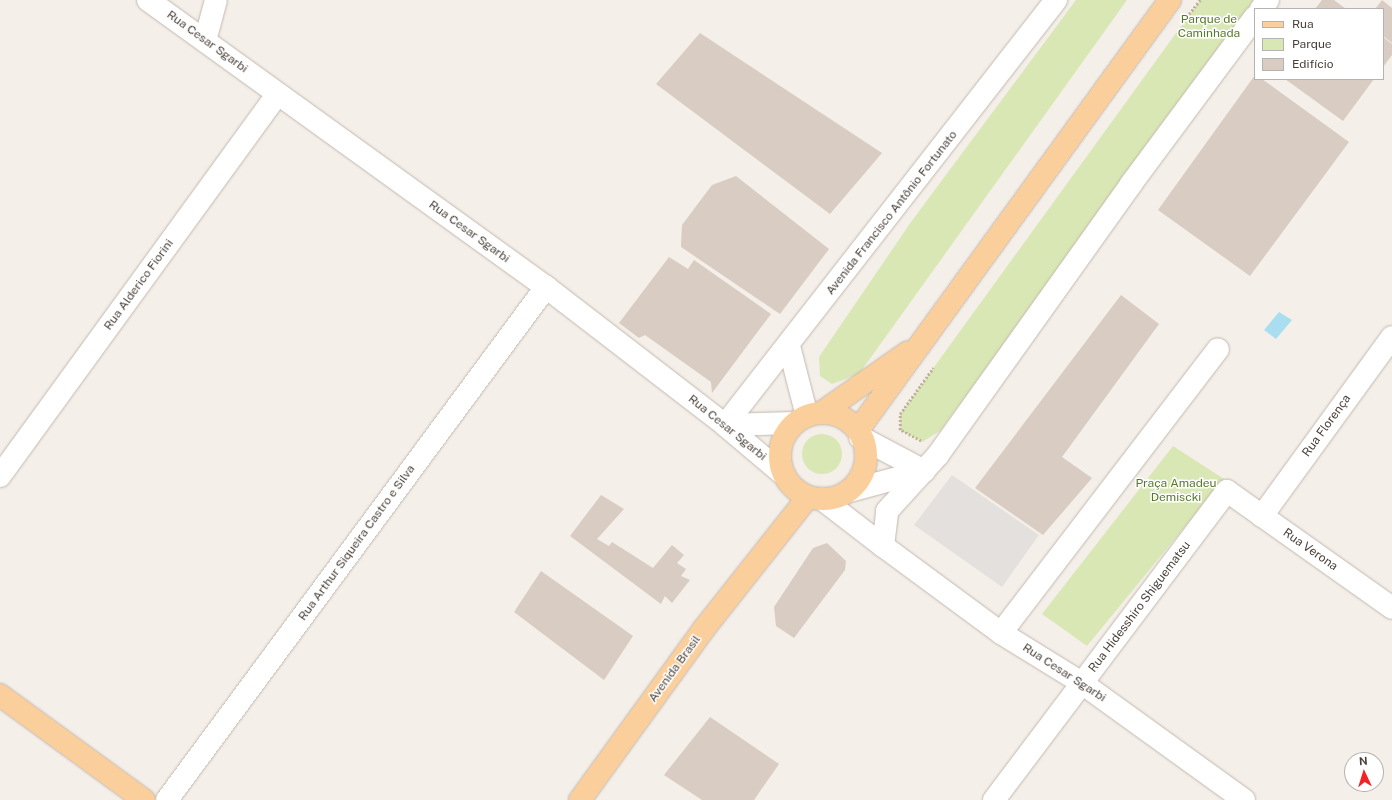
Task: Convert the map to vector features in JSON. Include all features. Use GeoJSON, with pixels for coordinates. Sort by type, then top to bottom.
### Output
{"type":"FeatureCollection","features":[{"type":"Feature","properties":{"kind":"main road"},"geometry":{"type":"LineString","coordinates":[[859,433],[918,346],[1170,0]]}},
{"type":"Feature","properties":{"kind":"main road"},"geometry":{"type":"LineString","coordinates":[[807,417],[848,420],[859,433],[867,455],[865,469],[849,491],[815,498],[787,479],[780,447],[807,417],[918,346]]}},
{"type":"Feature","properties":{"kind":"main road","name":"Avenida Brasil"},"geometry":{"type":"LineString","coordinates":[[773,540],[787,479]]}},
{"type":"Feature","properties":{"kind":"main road","name":"Avenida Brasil"},"geometry":{"type":"LineString","coordinates":[[580,800],[703,630],[773,540],[815,498]]}},
{"type":"Feature","properties":{"kind":"main road"},"geometry":{"type":"LineString","coordinates":[[0,695],[144,800]]}},
{"type":"Feature","properties":{"kind":"street","name":"Rua Cesar Sgarbi"},"geometry":{"type":"LineString","coordinates":[[148,0],[546,287],[725,425],[787,479]]}},
{"type":"Feature","properties":{"kind":"street"},"geometry":{"type":"LineString","coordinates":[[205,41],[216,0]]}},
{"type":"Feature","properties":{"kind":"street","name":"Avenida Francisco Antônio Fortunato"},"geometry":{"type":"LineString","coordinates":[[725,425],[789,346],[1056,0]]}},
{"type":"Feature","properties":{"kind":"street"},"geometry":{"type":"LineString","coordinates":[[1262,8],[1268,0]]}},
{"type":"Feature","properties":{"kind":"street"},"geometry":{"type":"LineString","coordinates":[[883,546],[887,510],[924,471],[1254,18]]}},
{"type":"Feature","properties":{"kind":"street","name":"Rua Alderico Fiorini"},"geometry":{"type":"LineString","coordinates":[[0,476],[278,94]]}},
{"type":"Feature","properties":{"kind":"street","name":"Rua Arthur Siqueira Castro e Silva"},"geometry":{"type":"LineString","coordinates":[[167,800],[546,287]]}},
{"type":"Feature","properties":{"kind":"street","name":"Rua Florença"},"geometry":{"type":"LineString","coordinates":[[1262,516],[1392,337]]}},
{"type":"Feature","properties":{"kind":"street"},"geometry":{"type":"LineString","coordinates":[[725,425],[807,417],[789,346]]}},
{"type":"Feature","properties":{"kind":"street"},"geometry":{"type":"LineString","coordinates":[[1001,633],[1218,349]]}},
{"type":"Feature","properties":{"kind":"street"},"geometry":{"type":"LineString","coordinates":[[859,433],[924,471]]}},
{"type":"Feature","properties":{"kind":"street"},"geometry":{"type":"LineString","coordinates":[[849,491],[924,471]]}},
{"type":"Feature","properties":{"kind":"street","name":"Rua Verona"},"geometry":{"type":"LineString","coordinates":[[1227,491],[1392,608]]}},
{"type":"Feature","properties":{"kind":"street","name":"Rua Hidesshiro Shiguematsu"},"geometry":{"type":"LineString","coordinates":[[994,800],[1227,491]]}},
{"type":"Feature","properties":{"kind":"street","name":"Rua Cesar Sgarbi"},"geometry":{"type":"LineString","coordinates":[[815,498],[1001,633],[1082,683],[1244,800]]}},
{"type":"Feature","properties":{"kind":"green space"},"geometry":{"type":"Polygon","coordinates":[[[1076,0],[1127,0],[859,374],[832,384],[820,376],[819,357],[911,222],[1076,0]]]}},
{"type":"Feature","properties":{"kind":"green space","name":"Parque de Caminhada"},"geometry":{"type":"Polygon","coordinates":[[[1200,0],[1257,0],[940,431],[922,442],[900,430],[900,414],[1200,0]]]}},
{"type":"Feature","properties":{"kind":"green space"},"geometry":{"type":"Polygon","coordinates":[[[822,434],[830,436],[836,440],[840,446],[842,454],[840,462],[836,468],[830,472],[822,474],[814,472],[808,468],[804,462],[802,454],[804,446],[808,440],[814,436],[822,434]]]}},
{"type":"Feature","properties":{"kind":"green space","name":"Praça Amadeu Demiscki"},"geometry":{"type":"Polygon","coordinates":[[[1173,446],[1224,479],[1087,646],[1042,614],[1173,446]]]}},
{"type":"Feature","properties":{"kind":"shaded area"},"geometry":{"type":"Polygon","coordinates":[[[952,475],[1039,535],[1002,587],[914,525],[952,475]]]}},
{"type":"Feature","properties":{"kind":"water"},"geometry":{"type":"Polygon","coordinates":[[[1279,312],[1292,320],[1276,339],[1264,330],[1279,312]]]}},
{"type":"Feature","properties":{"kind":"building"},"geometry":{"type":"Polygon","coordinates":[[[1322,0],[1334,0],[1345,8],[1316,8],[1322,0]]]}},
{"type":"Feature","properties":{"kind":"building"},"geometry":{"type":"Polygon","coordinates":[[[1382,0],[1392,8],[1392,43],[1384,37],[1384,8],[1376,8],[1382,0]]]}},
{"type":"Feature","properties":{"kind":"building"},"geometry":{"type":"Polygon","coordinates":[[[700,33],[882,153],[830,214],[656,84],[700,33]]]}},
{"type":"Feature","properties":{"kind":"building"},"geometry":{"type":"Polygon","coordinates":[[[1384,38],[1392,44],[1392,55],[1384,66],[1384,38]]]}},
{"type":"Feature","properties":{"kind":"building"},"geometry":{"type":"Polygon","coordinates":[[[1254,76],[1254,80],[1263,80],[1349,142],[1250,276],[1158,210],[1254,76]]]}},
{"type":"Feature","properties":{"kind":"building"},"geometry":{"type":"Polygon","coordinates":[[[1286,80],[1373,80],[1343,121],[1286,80]]]}},
{"type":"Feature","properties":{"kind":"building"},"geometry":{"type":"Polygon","coordinates":[[[736,176],[829,249],[780,314],[681,247],[682,225],[712,185],[736,176]]]}},
{"type":"Feature","properties":{"kind":"building"},"geometry":{"type":"Polygon","coordinates":[[[669,257],[688,269],[694,260],[771,314],[712,393],[711,382],[645,335],[639,338],[619,323],[669,257]]]}},
{"type":"Feature","properties":{"kind":"building"},"geometry":{"type":"Polygon","coordinates":[[[1121,295],[1159,324],[1062,457],[1092,478],[1043,535],[975,488],[1121,295]]]}},
{"type":"Feature","properties":{"kind":"building"},"geometry":{"type":"Polygon","coordinates":[[[601,495],[624,509],[597,539],[609,546],[612,542],[653,568],[672,545],[684,555],[677,563],[686,569],[681,576],[690,580],[672,603],[665,596],[661,604],[570,536],[601,495]]]}},
{"type":"Feature","properties":{"kind":"building"},"geometry":{"type":"Polygon","coordinates":[[[827,543],[846,561],[845,570],[794,638],[776,626],[774,607],[813,548],[827,543]]]}},
{"type":"Feature","properties":{"kind":"building"},"geometry":{"type":"Polygon","coordinates":[[[541,571],[633,636],[604,680],[514,612],[541,571]]]}},
{"type":"Feature","properties":{"kind":"building"},"geometry":{"type":"Polygon","coordinates":[[[710,717],[779,764],[754,800],[702,800],[664,775],[710,717]]]}}]}
